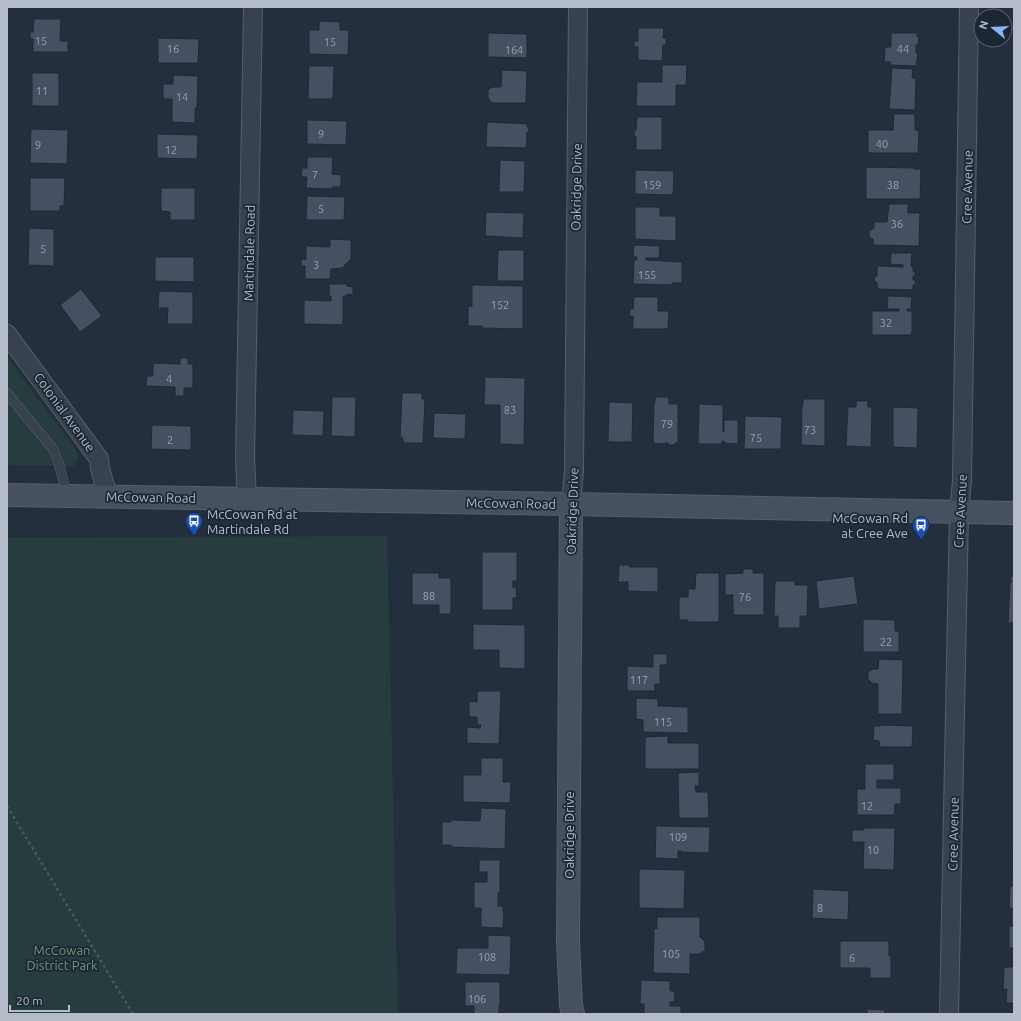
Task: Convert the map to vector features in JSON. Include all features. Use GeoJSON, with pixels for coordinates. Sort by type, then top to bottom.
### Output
{"type":"FeatureCollection","features":[{"type":"Feature","properties":{"kind":"street","name":"Martindale Road"},"geometry":{"type":"LineString","coordinates":[[247,499],[245,458],[253,7]]}},
{"type":"Feature","properties":{"kind":"street","name":"Oakridge Drive"},"geometry":{"type":"LineString","coordinates":[[573,1014],[571,1005],[568,942],[571,504],[574,470],[578,7]]}},
{"type":"Feature","properties":{"kind":"street","name":"Cree Avenue"},"geometry":{"type":"LineString","coordinates":[[949,1014],[958,512],[962,481],[970,7]]}},
{"type":"Feature","properties":{"kind":"street","name":"Colonial Avenue"},"geometry":{"type":"LineString","coordinates":[[7,334],[99,459],[100,469],[108,496]]}},
{"type":"Feature","properties":{"kind":"street","name":"McCowan Road"},"geometry":{"type":"LineString","coordinates":[[7,495],[1014,513]]}},
{"type":"Feature","properties":{"kind":"lane"},"geometry":{"type":"LineString","coordinates":[[7,393],[53,449],[59,464],[67,496]]}},
{"type":"Feature","properties":{"kind":"path"},"geometry":{"type":"LineString","coordinates":[[7,806],[134,1014]]}},
{"type":"Feature","properties":{"kind":"green space"},"geometry":{"type":"Polygon","coordinates":[[[7,357],[75,448],[78,458],[74,466],[7,465],[7,357]]]}},
{"type":"Feature","properties":{"kind":"green space","name":"McCowan District Park"},"geometry":{"type":"Polygon","coordinates":[[[387,536],[398,1014],[7,1014],[7,538],[387,536]]]}},
{"type":"Feature","properties":{"kind":"building"},"geometry":{"type":"Polygon","coordinates":[[[198,7],[198,9],[170,8],[198,7]]]}},
{"type":"Feature","properties":{"kind":"building"},"geometry":{"type":"Polygon","coordinates":[[[34,19],[61,19],[60,41],[68,41],[68,52],[33,52],[33,39],[30,39],[30,32],[33,32],[34,19]]]}},
{"type":"Feature","properties":{"kind":"building"},"geometry":{"type":"Polygon","coordinates":[[[319,21],[340,22],[340,30],[349,30],[348,55],[309,54],[309,30],[319,30],[319,21]]]}},
{"type":"Feature","properties":{"kind":"building"},"geometry":{"type":"Polygon","coordinates":[[[638,28],[664,28],[663,38],[666,38],[666,45],[663,45],[662,61],[638,60],[638,47],[634,46],[634,41],[638,41],[638,28]]]}},
{"type":"Feature","properties":{"kind":"building"},"geometry":{"type":"Polygon","coordinates":[[[488,33],[527,34],[527,58],[488,57],[488,33]]]}},
{"type":"Feature","properties":{"kind":"building"},"geometry":{"type":"Polygon","coordinates":[[[891,33],[917,33],[917,37],[919,37],[918,45],[916,45],[916,53],[918,53],[916,66],[890,65],[891,62],[884,62],[885,47],[891,47],[891,33]]]}},
{"type":"Feature","properties":{"kind":"building"},"geometry":{"type":"Polygon","coordinates":[[[158,38],[199,39],[198,63],[158,63],[158,38]]]}},
{"type":"Feature","properties":{"kind":"building"},"geometry":{"type":"Polygon","coordinates":[[[662,65],[687,65],[686,85],[676,85],[676,106],[636,106],[637,82],[662,82],[662,65]]]}},
{"type":"Feature","properties":{"kind":"building"},"geometry":{"type":"Polygon","coordinates":[[[309,66],[334,66],[333,99],[308,99],[309,66]]]}},
{"type":"Feature","properties":{"kind":"building"},"geometry":{"type":"Polygon","coordinates":[[[892,68],[913,69],[912,78],[916,78],[915,110],[889,109],[892,68]]]}},
{"type":"Feature","properties":{"kind":"building"},"geometry":{"type":"Polygon","coordinates":[[[502,70],[527,71],[526,103],[492,103],[488,98],[488,90],[492,87],[501,87],[502,70]]]}},
{"type":"Feature","properties":{"kind":"building"},"geometry":{"type":"Polygon","coordinates":[[[32,73],[59,73],[59,106],[32,106],[32,73]]]}},
{"type":"Feature","properties":{"kind":"building"},"geometry":{"type":"Polygon","coordinates":[[[173,75],[198,76],[195,123],[172,122],[172,99],[163,99],[163,84],[173,84],[173,75]]]}},
{"type":"Feature","properties":{"kind":"building"},"geometry":{"type":"Polygon","coordinates":[[[894,114],[915,114],[915,130],[919,131],[918,153],[868,153],[868,130],[893,130],[894,114]]]}},
{"type":"Feature","properties":{"kind":"building"},"geometry":{"type":"Polygon","coordinates":[[[637,117],[662,117],[662,150],[636,150],[636,136],[634,136],[634,130],[636,130],[637,117]]]}},
{"type":"Feature","properties":{"kind":"building"},"geometry":{"type":"Polygon","coordinates":[[[307,120],[347,121],[346,145],[307,144],[307,120]]]}},
{"type":"Feature","properties":{"kind":"building"},"geometry":{"type":"Polygon","coordinates":[[[487,122],[527,124],[527,127],[529,127],[528,133],[526,133],[526,148],[486,147],[487,122]]]}},
{"type":"Feature","properties":{"kind":"building"},"geometry":{"type":"Polygon","coordinates":[[[31,129],[68,130],[67,164],[30,163],[31,129]]]}},
{"type":"Feature","properties":{"kind":"building"},"geometry":{"type":"Polygon","coordinates":[[[157,134],[198,135],[197,159],[157,158],[157,134]]]}},
{"type":"Feature","properties":{"kind":"building"},"geometry":{"type":"Polygon","coordinates":[[[307,157],[333,157],[332,174],[341,175],[341,187],[332,187],[332,189],[306,188],[307,177],[301,177],[302,168],[307,168],[307,157]]]}},
{"type":"Feature","properties":{"kind":"building"},"geometry":{"type":"Polygon","coordinates":[[[500,160],[525,161],[524,192],[499,192],[500,160]]]}},
{"type":"Feature","properties":{"kind":"building"},"geometry":{"type":"Polygon","coordinates":[[[866,167],[921,169],[920,199],[866,199],[866,167]]]}},
{"type":"Feature","properties":{"kind":"building"},"geometry":{"type":"Polygon","coordinates":[[[635,170],[674,171],[673,195],[635,194],[635,170]]]}},
{"type":"Feature","properties":{"kind":"building"},"geometry":{"type":"Polygon","coordinates":[[[30,178],[65,178],[64,206],[60,206],[60,211],[30,211],[30,178]]]}},
{"type":"Feature","properties":{"kind":"building"},"geometry":{"type":"Polygon","coordinates":[[[161,188],[195,188],[195,220],[170,220],[170,212],[161,211],[161,188]]]}},
{"type":"Feature","properties":{"kind":"building"},"geometry":{"type":"Polygon","coordinates":[[[307,196],[345,197],[344,220],[306,220],[307,196]]]}},
{"type":"Feature","properties":{"kind":"building"},"geometry":{"type":"Polygon","coordinates":[[[889,204],[908,204],[908,213],[920,213],[919,246],[873,245],[873,239],[869,237],[869,231],[874,228],[874,222],[887,222],[889,204]]]}},
{"type":"Feature","properties":{"kind":"building"},"geometry":{"type":"Polygon","coordinates":[[[635,207],[660,207],[660,216],[676,216],[676,241],[635,239],[635,207]]]}},
{"type":"Feature","properties":{"kind":"building"},"geometry":{"type":"Polygon","coordinates":[[[486,212],[524,213],[523,238],[485,236],[486,212]]]}},
{"type":"Feature","properties":{"kind":"building"},"geometry":{"type":"Polygon","coordinates":[[[29,228],[54,229],[54,266],[28,265],[29,228]]]}},
{"type":"Feature","properties":{"kind":"building"},"geometry":{"type":"Polygon","coordinates":[[[330,239],[351,240],[351,259],[342,268],[331,269],[330,279],[305,279],[305,266],[301,266],[301,260],[306,259],[306,246],[330,247],[330,239]]]}},
{"type":"Feature","properties":{"kind":"building"},"geometry":{"type":"Polygon","coordinates":[[[634,245],[660,246],[659,258],[646,258],[646,260],[682,262],[682,283],[672,283],[672,285],[633,284],[634,260],[637,260],[637,257],[633,257],[634,245]]]}},
{"type":"Feature","properties":{"kind":"building"},"geometry":{"type":"Polygon","coordinates":[[[498,250],[524,250],[524,281],[497,281],[498,250]]]}},
{"type":"Feature","properties":{"kind":"building"},"geometry":{"type":"Polygon","coordinates":[[[891,253],[912,253],[911,266],[913,267],[913,271],[915,271],[913,280],[916,280],[915,285],[913,285],[913,290],[877,289],[877,282],[874,282],[875,276],[877,276],[877,266],[903,267],[903,265],[890,264],[891,253]]]}},
{"type":"Feature","properties":{"kind":"building"},"geometry":{"type":"Polygon","coordinates":[[[155,257],[194,257],[194,282],[155,281],[155,257]]]}},
{"type":"Feature","properties":{"kind":"building"},"geometry":{"type":"Polygon","coordinates":[[[329,284],[347,284],[347,286],[353,287],[353,295],[347,294],[347,296],[343,296],[343,325],[304,324],[304,300],[331,301],[331,296],[329,296],[329,284]]]}},
{"type":"Feature","properties":{"kind":"building"},"geometry":{"type":"Polygon","coordinates":[[[472,285],[523,286],[523,329],[482,328],[482,326],[468,326],[468,306],[472,306],[472,285]]]}},
{"type":"Feature","properties":{"kind":"building"},"geometry":{"type":"Polygon","coordinates":[[[81,289],[102,316],[80,332],[60,305],[81,289]]]}},
{"type":"Feature","properties":{"kind":"building"},"geometry":{"type":"Polygon","coordinates":[[[159,291],[193,292],[193,324],[167,324],[168,308],[158,308],[159,291]]]}},
{"type":"Feature","properties":{"kind":"building"},"geometry":{"type":"Polygon","coordinates":[[[888,296],[912,297],[911,309],[907,309],[907,311],[912,311],[911,335],[872,335],[872,311],[899,311],[899,309],[887,309],[888,296]]]}},
{"type":"Feature","properties":{"kind":"building"},"geometry":{"type":"Polygon","coordinates":[[[634,297],[658,297],[658,311],[669,311],[668,329],[633,329],[633,316],[629,316],[630,309],[633,309],[634,297]]]}},
{"type":"Feature","properties":{"kind":"building"},"geometry":{"type":"Polygon","coordinates":[[[180,358],[188,358],[188,364],[193,364],[193,388],[184,388],[184,396],[175,396],[175,387],[146,386],[147,376],[153,376],[153,363],[180,364],[180,358]]]}},
{"type":"Feature","properties":{"kind":"building"},"geometry":{"type":"Polygon","coordinates":[[[485,377],[525,378],[524,445],[500,444],[500,405],[484,405],[485,377]]]}},
{"type":"Feature","properties":{"kind":"building"},"geometry":{"type":"Polygon","coordinates":[[[402,393],[422,393],[422,399],[425,399],[423,443],[403,443],[403,438],[400,438],[402,393]]]}},
{"type":"Feature","properties":{"kind":"building"},"geometry":{"type":"Polygon","coordinates":[[[332,397],[356,397],[355,437],[331,436],[332,397]]]}},
{"type":"Feature","properties":{"kind":"building"},"geometry":{"type":"Polygon","coordinates":[[[655,397],[669,397],[669,404],[678,404],[678,443],[675,443],[675,445],[668,445],[668,443],[657,444],[653,442],[655,397]]]}},
{"type":"Feature","properties":{"kind":"building"},"geometry":{"type":"Polygon","coordinates":[[[803,399],[825,399],[825,446],[801,445],[803,399]]]}},
{"type":"Feature","properties":{"kind":"building"},"geometry":{"type":"Polygon","coordinates":[[[856,401],[868,401],[868,407],[872,407],[871,447],[846,446],[848,407],[856,407],[856,401]]]}},
{"type":"Feature","properties":{"kind":"building"},"geometry":{"type":"Polygon","coordinates":[[[609,402],[633,403],[632,442],[608,442],[609,402]]]}},
{"type":"Feature","properties":{"kind":"building"},"geometry":{"type":"Polygon","coordinates":[[[699,404],[723,405],[723,432],[724,420],[738,420],[738,444],[724,443],[724,441],[722,441],[722,444],[698,444],[699,404]]]}},
{"type":"Feature","properties":{"kind":"building"},"geometry":{"type":"Polygon","coordinates":[[[893,407],[918,408],[917,448],[893,447],[893,407]]]}},
{"type":"Feature","properties":{"kind":"building"},"geometry":{"type":"Polygon","coordinates":[[[293,410],[324,411],[323,436],[292,435],[293,410]]]}},
{"type":"Feature","properties":{"kind":"building"},"geometry":{"type":"Polygon","coordinates":[[[434,413],[466,414],[465,439],[433,438],[434,413]]]}},
{"type":"Feature","properties":{"kind":"building"},"geometry":{"type":"Polygon","coordinates":[[[745,416],[782,417],[781,449],[744,449],[745,416]]]}},
{"type":"Feature","properties":{"kind":"building"},"geometry":{"type":"Polygon","coordinates":[[[152,425],[191,426],[191,450],[151,449],[152,425]]]}},
{"type":"Feature","properties":{"kind":"building"},"geometry":{"type":"Polygon","coordinates":[[[482,552],[517,552],[517,581],[513,581],[513,588],[516,587],[517,598],[513,598],[513,610],[482,610],[482,552]]]}},
{"type":"Feature","properties":{"kind":"building"},"geometry":{"type":"Polygon","coordinates":[[[619,565],[629,565],[629,567],[658,567],[658,592],[628,591],[628,582],[618,582],[619,565]]]}},
{"type":"Feature","properties":{"kind":"building"},"geometry":{"type":"Polygon","coordinates":[[[743,569],[753,569],[753,573],[764,573],[764,615],[733,615],[733,595],[725,595],[725,574],[743,573],[743,569]]]}},
{"type":"Feature","properties":{"kind":"building"},"geometry":{"type":"Polygon","coordinates":[[[412,573],[439,573],[439,578],[451,578],[451,614],[439,614],[439,605],[412,605],[412,573]]]}},
{"type":"Feature","properties":{"kind":"building"},"geometry":{"type":"Polygon","coordinates":[[[696,573],[719,573],[719,622],[688,622],[688,620],[679,620],[679,597],[688,597],[688,589],[695,589],[696,573]]]}},
{"type":"Feature","properties":{"kind":"building"},"geometry":{"type":"Polygon","coordinates":[[[854,576],[858,604],[819,609],[816,581],[854,576]]]}},
{"type":"Feature","properties":{"kind":"building"},"geometry":{"type":"Polygon","coordinates":[[[1011,576],[1014,576],[1014,623],[1008,623],[1010,582],[1011,583],[1011,576]]]}},
{"type":"Feature","properties":{"kind":"building"},"geometry":{"type":"Polygon","coordinates":[[[775,581],[795,581],[795,585],[808,585],[807,616],[800,616],[800,628],[778,628],[778,616],[774,616],[775,581]]]}},
{"type":"Feature","properties":{"kind":"building"},"geometry":{"type":"Polygon","coordinates":[[[863,619],[895,620],[895,631],[899,631],[899,652],[863,652],[863,619]]]}},
{"type":"Feature","properties":{"kind":"building"},"geometry":{"type":"Polygon","coordinates":[[[473,624],[525,625],[525,669],[499,668],[499,650],[473,650],[473,624]]]}},
{"type":"Feature","properties":{"kind":"building"},"geometry":{"type":"Polygon","coordinates":[[[653,654],[667,654],[667,665],[660,665],[660,684],[655,684],[655,691],[627,691],[627,666],[653,667],[653,654]]]}},
{"type":"Feature","properties":{"kind":"building"},"geometry":{"type":"Polygon","coordinates":[[[879,659],[903,660],[902,714],[878,714],[878,684],[872,683],[868,679],[868,672],[873,669],[878,669],[879,659]]]}},
{"type":"Feature","properties":{"kind":"building"},"geometry":{"type":"Polygon","coordinates":[[[477,691],[501,691],[499,744],[467,743],[467,727],[480,728],[481,725],[477,725],[477,717],[469,717],[469,701],[477,702],[477,691]]]}},
{"type":"Feature","properties":{"kind":"building"},"geometry":{"type":"Polygon","coordinates":[[[636,698],[658,699],[658,706],[688,707],[688,733],[643,732],[643,720],[636,719],[636,698]]]}},
{"type":"Feature","properties":{"kind":"building"},"geometry":{"type":"Polygon","coordinates":[[[874,726],[913,726],[912,747],[880,747],[879,741],[873,740],[874,726]]]}},
{"type":"Feature","properties":{"kind":"building"},"geometry":{"type":"Polygon","coordinates":[[[668,736],[668,743],[699,743],[699,769],[645,769],[645,737],[668,736]]]}},
{"type":"Feature","properties":{"kind":"building"},"geometry":{"type":"Polygon","coordinates":[[[481,758],[503,758],[503,782],[511,782],[510,803],[463,802],[463,775],[481,775],[481,758]]]}},
{"type":"Feature","properties":{"kind":"building"},"geometry":{"type":"Polygon","coordinates":[[[865,764],[894,764],[894,780],[877,780],[877,788],[901,788],[901,804],[895,804],[894,815],[857,815],[857,789],[865,789],[865,764]]]}},
{"type":"Feature","properties":{"kind":"building"},"geometry":{"type":"Polygon","coordinates":[[[699,772],[699,786],[695,786],[696,792],[708,792],[709,818],[679,818],[678,773],[699,772]]]}},
{"type":"Feature","properties":{"kind":"building"},"geometry":{"type":"Polygon","coordinates":[[[481,808],[506,809],[505,849],[451,847],[451,845],[442,845],[442,822],[451,822],[451,820],[480,821],[481,808]]]}},
{"type":"Feature","properties":{"kind":"building"},"geometry":{"type":"Polygon","coordinates":[[[656,826],[710,827],[709,853],[678,851],[678,859],[655,858],[656,826]]]}},
{"type":"Feature","properties":{"kind":"building"},"geometry":{"type":"Polygon","coordinates":[[[864,828],[895,828],[894,870],[863,869],[864,842],[852,842],[852,830],[864,830],[864,828]]]}},
{"type":"Feature","properties":{"kind":"building"},"geometry":{"type":"Polygon","coordinates":[[[1014,848],[1014,874],[1013,874],[1014,848]]]}},
{"type":"Feature","properties":{"kind":"building"},"geometry":{"type":"Polygon","coordinates":[[[479,860],[500,860],[500,893],[498,893],[498,906],[503,906],[503,928],[481,927],[481,908],[474,908],[474,882],[487,882],[487,872],[479,872],[479,860]]]}},
{"type":"Feature","properties":{"kind":"building"},"geometry":{"type":"Polygon","coordinates":[[[639,869],[685,870],[684,909],[639,908],[639,869]]]}},
{"type":"Feature","properties":{"kind":"building"},"geometry":{"type":"Polygon","coordinates":[[[1010,886],[1014,886],[1014,923],[1012,923],[1012,908],[1009,908],[1010,886]]]}},
{"type":"Feature","properties":{"kind":"building"},"geometry":{"type":"Polygon","coordinates":[[[813,889],[849,891],[848,920],[812,918],[813,889]]]}},
{"type":"Feature","properties":{"kind":"building"},"geometry":{"type":"Polygon","coordinates":[[[657,917],[700,917],[700,937],[705,942],[705,950],[700,954],[690,954],[690,974],[653,973],[654,928],[657,929],[657,917]]]}},
{"type":"Feature","properties":{"kind":"building"},"geometry":{"type":"Polygon","coordinates":[[[1009,926],[1014,926],[1014,963],[1013,948],[1009,948],[1009,926]]]}},
{"type":"Feature","properties":{"kind":"building"},"geometry":{"type":"Polygon","coordinates":[[[488,935],[511,936],[510,975],[456,974],[457,948],[488,948],[488,935]]]}},
{"type":"Feature","properties":{"kind":"building"},"geometry":{"type":"Polygon","coordinates":[[[840,941],[889,941],[891,978],[870,978],[870,968],[840,968],[840,941]]]}},
{"type":"Feature","properties":{"kind":"building"},"geometry":{"type":"Polygon","coordinates":[[[1004,967],[1014,967],[1014,1003],[1006,1003],[1007,989],[1003,989],[1004,967]]]}},
{"type":"Feature","properties":{"kind":"building"},"geometry":{"type":"Polygon","coordinates":[[[641,980],[670,981],[670,991],[675,991],[674,1002],[670,1002],[670,1006],[681,1006],[681,1014],[644,1014],[644,1004],[640,1004],[641,980]]]}},
{"type":"Feature","properties":{"kind":"building"},"geometry":{"type":"Polygon","coordinates":[[[465,982],[500,982],[499,1014],[474,1014],[474,1006],[465,1006],[465,982]]]}},
{"type":"Feature","properties":{"kind":"building"},"geometry":{"type":"Polygon","coordinates":[[[867,1009],[885,1010],[885,1014],[867,1014],[867,1009]]]}},
{"type":"Feature","properties":{"kind":"place","name":"McCowan Rd at Martindale Rd"},"geometry":{"type":"Point","coordinates":[194,536]}},
{"type":"Feature","properties":{"kind":"place","name":"McCowan Rd at Cree Ave"},"geometry":{"type":"Point","coordinates":[921,540]}}]}
